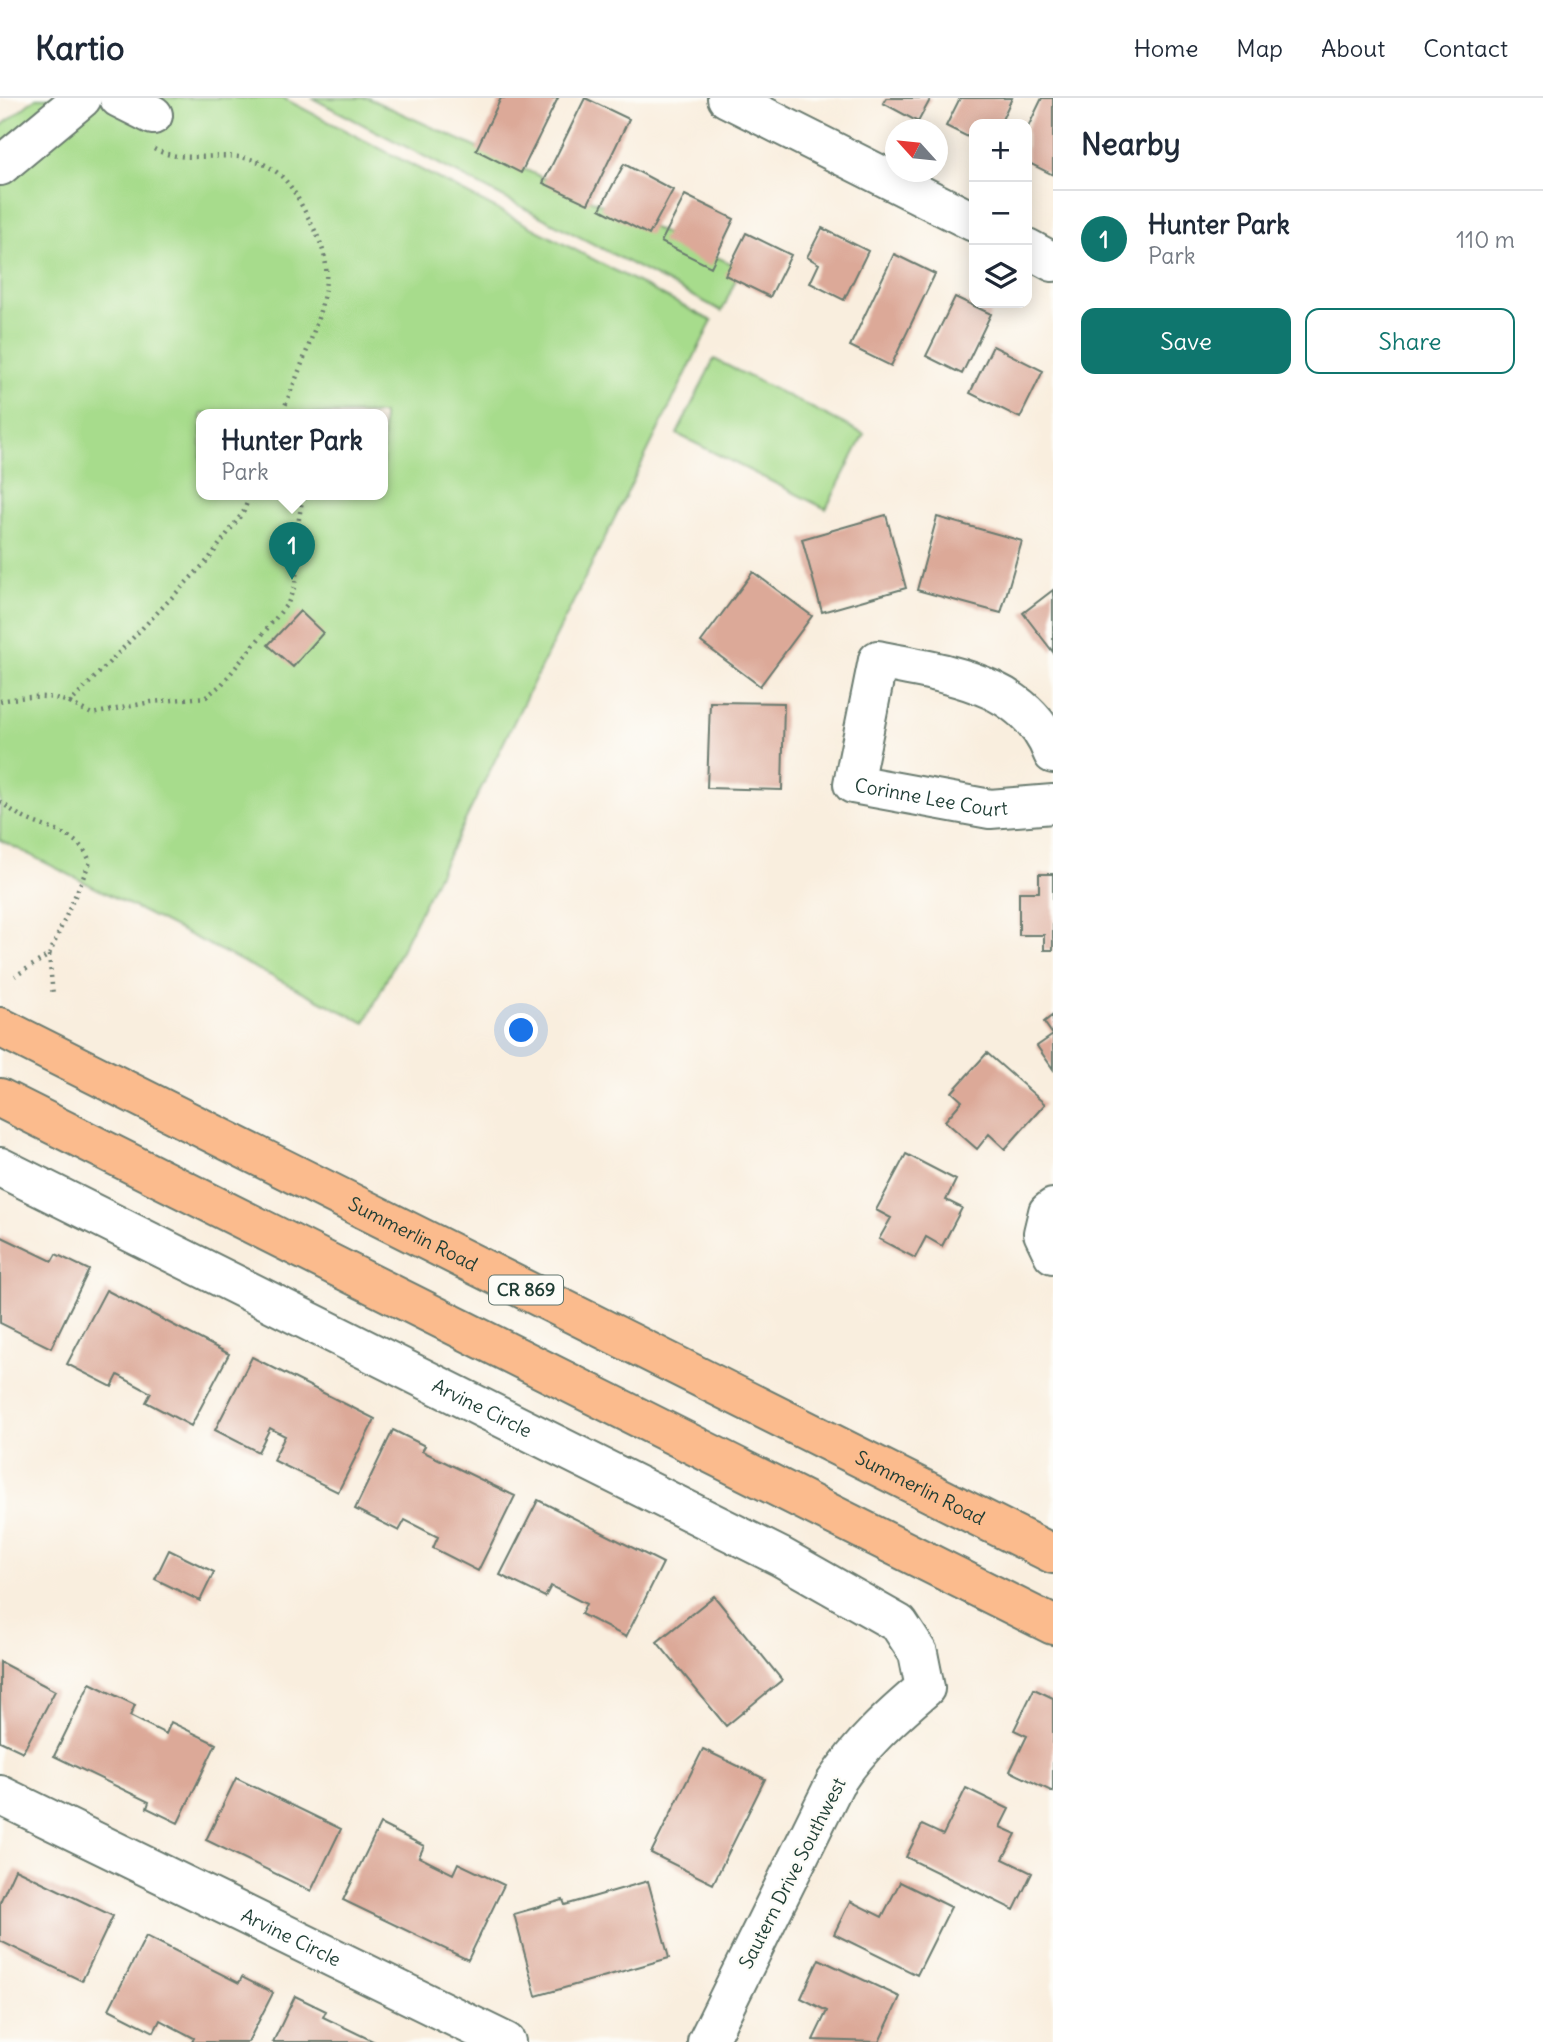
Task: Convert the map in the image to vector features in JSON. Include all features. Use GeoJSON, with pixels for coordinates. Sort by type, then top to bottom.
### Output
{"type":"FeatureCollection","features":[{"type":"Feature","properties":{"kind":"main road","name":"Summerlin Road"},"geometry":{"type":"LineString","coordinates":[[0,1027],[1053,1554]]}},
{"type":"Feature","properties":{"kind":"main road"},"geometry":{"type":"LineString","coordinates":[[0,1098],[1053,1625]]}},
{"type":"Feature","properties":{"kind":"street"},"geometry":{"type":"LineString","coordinates":[[0,166],[82,98]]}},
{"type":"Feature","properties":{"kind":"street"},"geometry":{"type":"LineString","coordinates":[[119,98],[153,132]]}},
{"type":"Feature","properties":{"kind":"street"},"geometry":{"type":"LineString","coordinates":[[727,98],[969,219]]}},
{"type":"Feature","properties":{"kind":"street"},"geometry":{"type":"LineString","coordinates":[[1032,251],[1053,262]]}},
{"type":"Feature","properties":{"kind":"street","name":"Corinne Lee Court"},"geometry":{"type":"LineString","coordinates":[[1053,754],[1050,745],[1018,704],[1001,692],[952,676],[878,660],[853,784],[990,809],[1053,804]]}},
{"type":"Feature","properties":{"kind":"street","name":"Arvine Circle"},"geometry":{"type":"LineString","coordinates":[[0,1167],[837,1587],[899,1624],[918,1653],[925,1688]]}},
{"type":"Feature","properties":{"kind":"street"},"geometry":{"type":"LineString","coordinates":[[1053,1208],[1048,1212],[1043,1233],[1053,1254]]}},
{"type":"Feature","properties":{"kind":"street","name":"Sautern Drive Southwest"},"geometry":{"type":"LineString","coordinates":[[707,2042],[835,1783],[855,1754],[878,1729],[925,1688]]}},
{"type":"Feature","properties":{"kind":"street","name":"Arvine Circle"},"geometry":{"type":"LineString","coordinates":[[0,1795],[506,2042]]}},
{"type":"Feature","properties":{"kind":"path"},"geometry":{"type":"LineString","coordinates":[[153,132],[179,158],[222,157],[258,161],[286,178],[318,234],[326,267],[320,310],[284,409]]}},
{"type":"Feature","properties":{"kind":"path"},"geometry":{"type":"LineString","coordinates":[[70,703],[208,560],[244,510],[248,500]]}},
{"type":"Feature","properties":{"kind":"path"},"geometry":{"type":"LineString","coordinates":[[0,701],[27,696],[56,697],[92,714],[151,702],[206,697],[222,684],[288,603],[298,567],[295,543],[303,500]]}},
{"type":"Feature","properties":{"kind":"path"},"geometry":{"type":"LineString","coordinates":[[0,802],[23,817],[72,838],[86,850],[90,862],[50,956],[53,995]]}},
{"type":"Feature","properties":{"kind":"path"},"geometry":{"type":"LineString","coordinates":[[15,976],[50,956]]}},
{"type":"Feature","properties":{"kind":"green space"},"geometry":{"type":"Polygon","coordinates":[[[36,98],[283,98],[712,321],[365,1023],[0,840],[0,127],[36,98]]]}},
{"type":"Feature","properties":{"kind":"green space"},"geometry":{"type":"Polygon","coordinates":[[[312,98],[368,98],[741,268],[722,311],[312,98]]]}},
{"type":"Feature","properties":{"kind":"green space"},"geometry":{"type":"Polygon","coordinates":[[[714,359],[864,434],[826,509],[677,434],[714,359]]]}},
{"type":"Feature","properties":{"kind":"building"},"geometry":{"type":"Polygon","coordinates":[[[501,98],[558,98],[521,173],[476,150],[501,98]]]}},
{"type":"Feature","properties":{"kind":"building"},"geometry":{"type":"Polygon","coordinates":[[[585,98],[629,119],[588,204],[543,183],[585,98]]]}},
{"type":"Feature","properties":{"kind":"building"},"geometry":{"type":"Polygon","coordinates":[[[886,98],[931,98],[920,119],[912,119],[883,103],[886,98]]]}},
{"type":"Feature","properties":{"kind":"building"},"geometry":{"type":"Polygon","coordinates":[[[960,98],[1012,98],[1002,119],[969,119],[969,138],[948,127],[960,98]]]}},
{"type":"Feature","properties":{"kind":"building"},"geometry":{"type":"Polygon","coordinates":[[[1042,98],[1053,98],[1053,175],[1032,164],[1032,119],[1042,98]]]}},
{"type":"Feature","properties":{"kind":"building"},"geometry":{"type":"Polygon","coordinates":[[[624,164],[673,190],[649,235],[600,209],[624,164]]]}},
{"type":"Feature","properties":{"kind":"building"},"geometry":{"type":"Polygon","coordinates":[[[685,195],[734,219],[711,267],[661,242],[685,195]]]}},
{"type":"Feature","properties":{"kind":"building"},"geometry":{"type":"Polygon","coordinates":[[[822,228],[868,251],[844,300],[810,283],[819,264],[807,257],[822,228]]]}},
{"type":"Feature","properties":{"kind":"building"},"geometry":{"type":"Polygon","coordinates":[[[746,233],[791,255],[770,297],[725,275],[746,233]]]}},
{"type":"Feature","properties":{"kind":"building"},"geometry":{"type":"Polygon","coordinates":[[[894,254],[935,274],[891,366],[850,346],[894,254]]]}},
{"type":"Feature","properties":{"kind":"building"},"geometry":{"type":"Polygon","coordinates":[[[955,297],[969,304],[969,308],[978,308],[991,314],[962,374],[926,356],[955,297]]]}},
{"type":"Feature","properties":{"kind":"building"},"geometry":{"type":"Polygon","coordinates":[[[993,346],[1043,371],[1020,418],[970,393],[993,346]]]}},
{"type":"Feature","properties":{"kind":"building"},"geometry":{"type":"Polygon","coordinates":[[[886,515],[906,588],[822,612],[802,539],[886,515]]]}},
{"type":"Feature","properties":{"kind":"building"},"geometry":{"type":"Polygon","coordinates":[[[937,517],[1022,541],[1001,613],[917,590],[937,517]]]}},
{"type":"Feature","properties":{"kind":"building"},"geometry":{"type":"Polygon","coordinates":[[[753,572],[812,616],[760,686],[701,642],[753,572]]]}},
{"type":"Feature","properties":{"kind":"building"},"geometry":{"type":"Polygon","coordinates":[[[1053,590],[1053,652],[1023,613],[1053,590]]]}},
{"type":"Feature","properties":{"kind":"building"},"geometry":{"type":"Polygon","coordinates":[[[300,611],[323,633],[293,667],[268,645],[300,611]]]}},
{"type":"Feature","properties":{"kind":"building"},"geometry":{"type":"Polygon","coordinates":[[[710,702],[784,703],[782,790],[707,788],[710,702]]]}},
{"type":"Feature","properties":{"kind":"building"},"geometry":{"type":"Polygon","coordinates":[[[1039,874],[1053,874],[1053,950],[1044,950],[1044,935],[1019,935],[1019,892],[1039,892],[1039,874]]]}},
{"type":"Feature","properties":{"kind":"building"},"geometry":{"type":"Polygon","coordinates":[[[1053,1015],[1053,1035],[1044,1022],[1053,1015]]]}},
{"type":"Feature","properties":{"kind":"building"},"geometry":{"type":"Polygon","coordinates":[[[1053,1035],[1053,1069],[1037,1046],[1053,1035]]]}},
{"type":"Feature","properties":{"kind":"building"},"geometry":{"type":"Polygon","coordinates":[[[987,1053],[1045,1104],[1005,1149],[989,1134],[977,1149],[945,1121],[962,1101],[952,1092],[987,1053]]]}},
{"type":"Feature","properties":{"kind":"building"},"geometry":{"type":"Polygon","coordinates":[[[906,1154],[956,1180],[946,1200],[962,1208],[942,1246],[926,1237],[915,1258],[879,1239],[891,1218],[876,1210],[906,1154]]]}},
{"type":"Feature","properties":{"kind":"building"},"geometry":{"type":"Polygon","coordinates":[[[0,1236],[52,1261],[56,1254],[89,1270],[51,1348],[0,1323],[0,1236]]]}},
{"type":"Feature","properties":{"kind":"building"},"geometry":{"type":"Polygon","coordinates":[[[106,1290],[229,1354],[191,1426],[146,1402],[151,1393],[118,1375],[112,1387],[67,1364],[106,1290]]]}},
{"type":"Feature","properties":{"kind":"building"},"geometry":{"type":"Polygon","coordinates":[[[252,1357],[375,1419],[338,1492],[273,1460],[285,1436],[270,1428],[258,1452],[215,1430],[252,1357]]]}},
{"type":"Feature","properties":{"kind":"building"},"geometry":{"type":"Polygon","coordinates":[[[393,1430],[425,1446],[422,1451],[515,1496],[478,1571],[433,1548],[438,1537],[405,1520],[399,1531],[355,1509],[393,1430]]]}},
{"type":"Feature","properties":{"kind":"building"},"geometry":{"type":"Polygon","coordinates":[[[538,1500],[663,1563],[626,1637],[581,1614],[586,1604],[551,1586],[545,1597],[500,1575],[538,1500]]]}},
{"type":"Feature","properties":{"kind":"building"},"geometry":{"type":"Polygon","coordinates":[[[169,1550],[214,1572],[200,1601],[155,1579],[169,1550]]]}},
{"type":"Feature","properties":{"kind":"building"},"geometry":{"type":"Polygon","coordinates":[[[714,1596],[782,1680],[726,1726],[657,1642],[714,1596]]]}},
{"type":"Feature","properties":{"kind":"building"},"geometry":{"type":"Polygon","coordinates":[[[0,1662],[55,1691],[23,1752],[0,1741],[0,1662]]]}},
{"type":"Feature","properties":{"kind":"building"},"geometry":{"type":"Polygon","coordinates":[[[90,1683],[135,1705],[130,1716],[166,1734],[171,1722],[216,1744],[178,1823],[147,1808],[149,1802],[54,1756],[90,1683]]]}},
{"type":"Feature","properties":{"kind":"building"},"geometry":{"type":"Polygon","coordinates":[[[1034,1689],[1053,1698],[1053,1792],[1010,1771],[1027,1736],[1014,1730],[1034,1689]]]}},
{"type":"Feature","properties":{"kind":"building"},"geometry":{"type":"Polygon","coordinates":[[[703,1749],[765,1779],[713,1884],[651,1853],[703,1749]]]}},
{"type":"Feature","properties":{"kind":"building"},"geometry":{"type":"Polygon","coordinates":[[[236,1778],[341,1829],[311,1891],[206,1840],[236,1778]]]}},
{"type":"Feature","properties":{"kind":"building"},"geometry":{"type":"Polygon","coordinates":[[[966,1788],[1009,1809],[1000,1827],[1016,1834],[1003,1859],[1032,1873],[1014,1910],[906,1857],[922,1825],[943,1835],[966,1788]]]}},
{"type":"Feature","properties":{"kind":"building"},"geometry":{"type":"Polygon","coordinates":[[[380,1824],[424,1846],[419,1857],[453,1874],[458,1863],[504,1885],[468,1960],[343,1900],[380,1824]]]}},
{"type":"Feature","properties":{"kind":"building"},"geometry":{"type":"Polygon","coordinates":[[[15,1869],[113,1916],[82,1981],[0,1941],[0,1902],[15,1869]]]}},
{"type":"Feature","properties":{"kind":"building"},"geometry":{"type":"Polygon","coordinates":[[[648,1881],[669,1958],[536,1996],[514,1914],[563,1900],[565,1905],[648,1881]]]}},
{"type":"Feature","properties":{"kind":"building"},"geometry":{"type":"Polygon","coordinates":[[[900,1882],[951,1907],[917,1975],[834,1934],[850,1901],[882,1917],[900,1882]]]}},
{"type":"Feature","properties":{"kind":"building"},"geometry":{"type":"Polygon","coordinates":[[[146,1936],[239,1983],[242,1977],[273,1993],[248,2042],[192,2042],[194,2038],[160,2020],[154,2032],[109,2009],[146,1936]]]}},
{"type":"Feature","properties":{"kind":"building"},"geometry":{"type":"Polygon","coordinates":[[[819,1959],[900,1997],[879,2042],[813,2040],[827,2011],[801,1998],[819,1959]]]}},
{"type":"Feature","properties":{"kind":"building"},"geometry":{"type":"Polygon","coordinates":[[[295,1996],[326,2011],[323,2017],[375,2042],[273,2042],[295,1996]]]}},
{"type":"Feature","properties":{"kind":"place","name":"Hunter Park"},"geometry":{"type":"Point","coordinates":[292,580]}}]}
